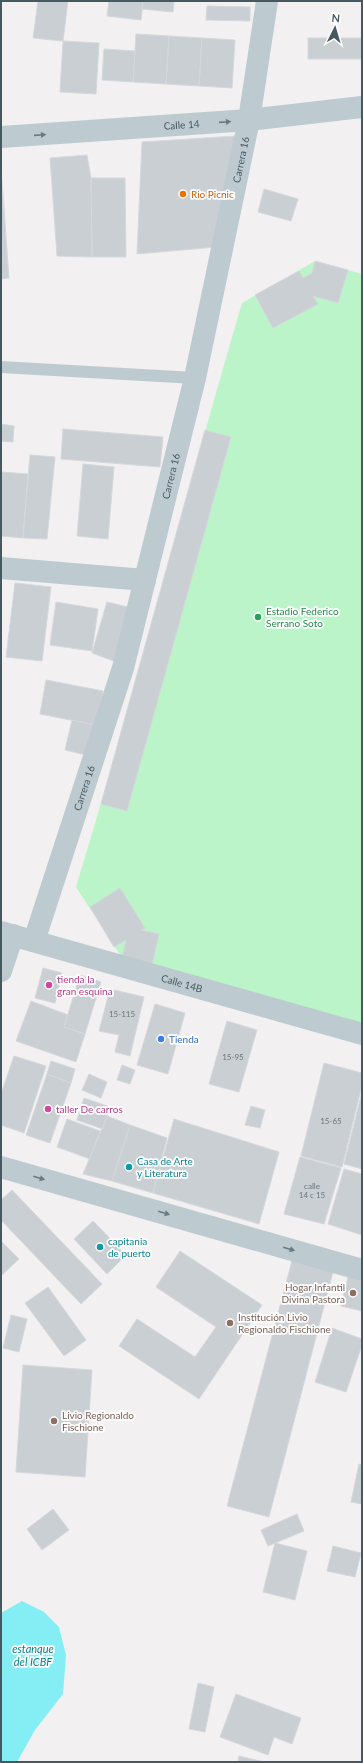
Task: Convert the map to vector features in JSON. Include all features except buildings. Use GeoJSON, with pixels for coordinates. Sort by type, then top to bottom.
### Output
{"type":"FeatureCollection","features":[{"type":"Feature","properties":{"kind":"street","name":"Carrera 16"},"geometry":{"type":"LineString","coordinates":[[34,941],[123,668],[145,580],[195,378],[249,120],[267,1]]}},
{"type":"Feature","properties":{"kind":"street","name":"Calle 14"},"geometry":{"type":"LineString","coordinates":[[1,137],[249,120],[362,108]]}},
{"type":"Feature","properties":{"kind":"street"},"geometry":{"type":"LineString","coordinates":[[1,568],[145,580]]}},
{"type":"Feature","properties":{"kind":"street"},"geometry":{"type":"LineString","coordinates":[[1,971],[7,933]]}},
{"type":"Feature","properties":{"kind":"street","name":"Calle 14B"},"geometry":{"type":"LineString","coordinates":[[7,933],[362,1034]]}},
{"type":"Feature","properties":{"kind":"street"},"geometry":{"type":"LineString","coordinates":[[1,1167],[362,1270]]}},
{"type":"Feature","properties":{"kind":"lane"},"geometry":{"type":"LineString","coordinates":[[1,367],[195,378]]}},
{"type":"Feature","properties":{"kind":"green space","name":"Estadio Federico Serrano Soto"},"geometry":{"type":"Polygon","coordinates":[[[315,261],[362,274],[362,1025],[122,958],[76,887],[119,741],[242,303],[315,261]]]}},
{"type":"Feature","properties":{"kind":"water","name":"estanque del ICBF"},"geometry":{"type":"Polygon","coordinates":[[[22,1601],[44,1612],[59,1627],[66,1655],[63,1694],[35,1730],[17,1762],[1,1762],[1,1613],[22,1601]]]}},
{"type":"Feature","properties":{"kind":"place","name":"Rio Picnic"},"geometry":{"type":"Point","coordinates":[183,194]}},
{"type":"Feature","properties":{"kind":"place","name":"Estadio Federico Serrano Soto"},"geometry":{"type":"Point","coordinates":[258,617]}},
{"type":"Feature","properties":{"kind":"place","name":"tienda la gran esquina"},"geometry":{"type":"Point","coordinates":[49,985]}},
{"type":"Feature","properties":{"kind":"place","name":"Tienda"},"geometry":{"type":"Point","coordinates":[161,1039]}},
{"type":"Feature","properties":{"kind":"place","name":"taller De carros"},"geometry":{"type":"Point","coordinates":[48,1109]}},
{"type":"Feature","properties":{"kind":"place","name":"Casa de Arte y Literatura"},"geometry":{"type":"Point","coordinates":[129,1167]}},
{"type":"Feature","properties":{"kind":"place","name":"capitania de puerto"},"geometry":{"type":"Point","coordinates":[100,1247]}},
{"type":"Feature","properties":{"kind":"place","name":"Hogar Infantil Divina Pastora"},"geometry":{"type":"Point","coordinates":[353,1293]}},
{"type":"Feature","properties":{"kind":"place","name":"Institución Livio Regionaldo Fischione"},"geometry":{"type":"Point","coordinates":[230,1323]}},
{"type":"Feature","properties":{"kind":"place","name":"Livio Regionaldo Fischione"},"geometry":{"type":"Point","coordinates":[54,1421]}}]}
